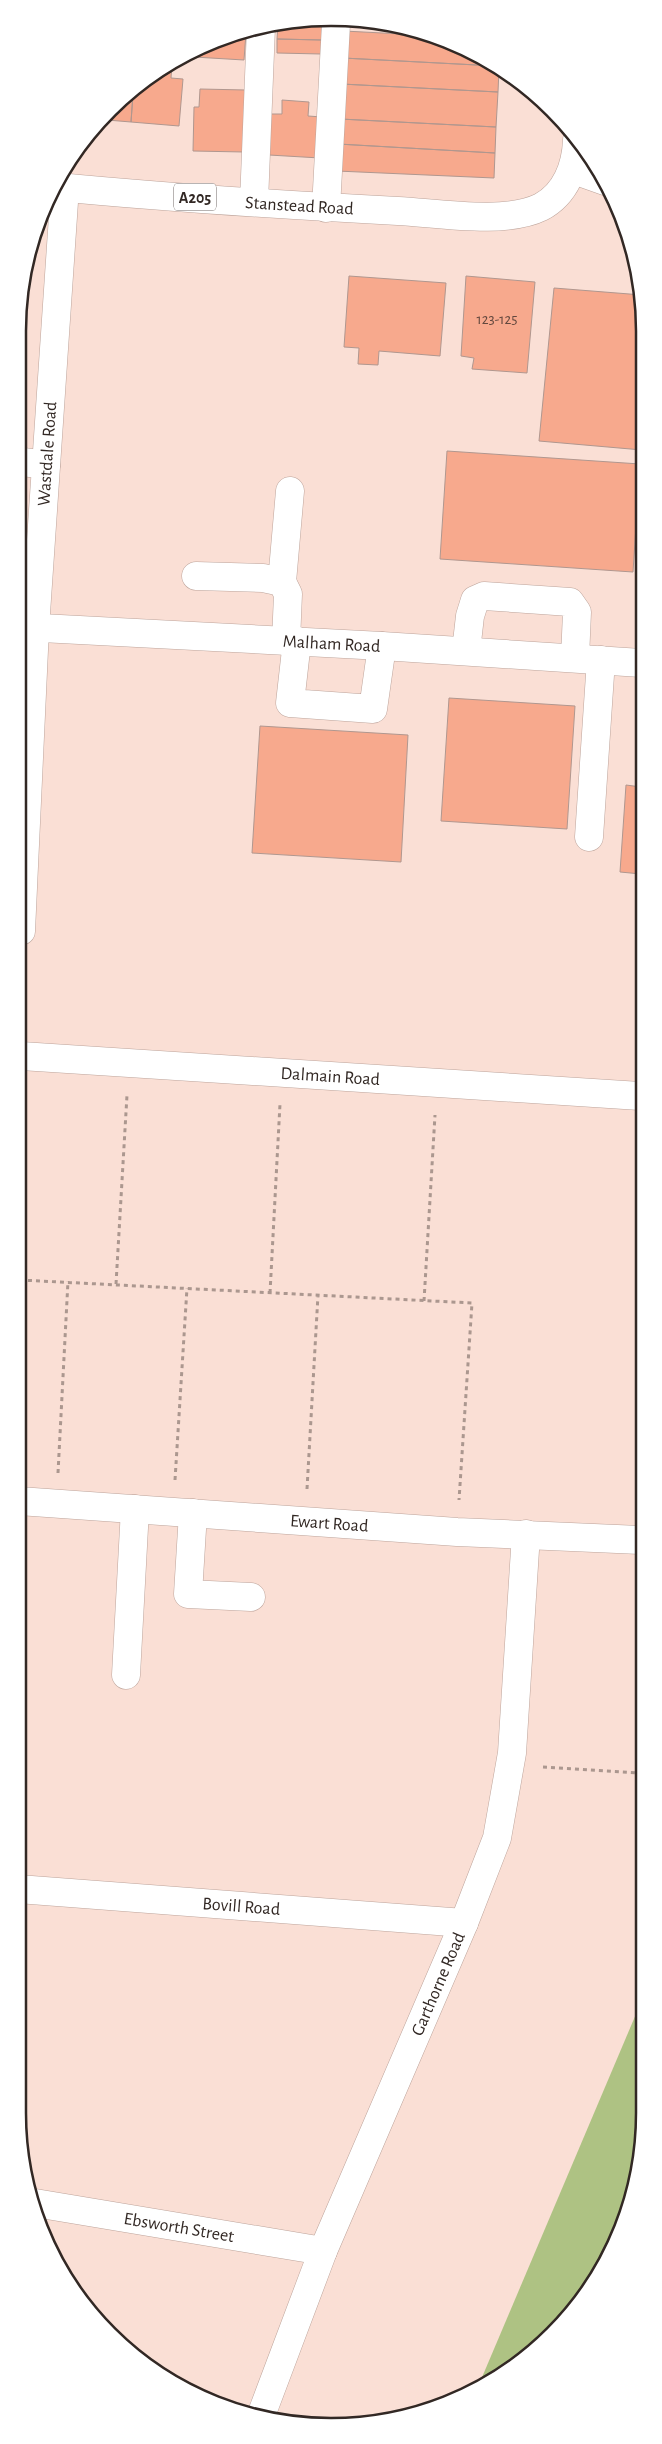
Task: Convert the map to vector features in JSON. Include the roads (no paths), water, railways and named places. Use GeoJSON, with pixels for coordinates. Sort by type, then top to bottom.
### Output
{"type":"FeatureCollection","features":[{"type":"Feature","properties":{"kind":"main road"},"geometry":{"type":"LineString","coordinates":[[326,208],[336,26]]}},
{"type":"Feature","properties":{"kind":"main road"},"geometry":{"type":"LineString","coordinates":[[254,202],[261,35]]}},
{"type":"Feature","properties":{"kind":"main road","name":"A205"},"geometry":{"type":"LineString","coordinates":[[574,170],[577,151]]}},
{"type":"Feature","properties":{"kind":"main road"},"geometry":{"type":"LineString","coordinates":[[574,170],[594,177]]}},
{"type":"Feature","properties":{"kind":"main road","name":"Stanstead Road"},"geometry":{"type":"LineString","coordinates":[[63,187],[326,208],[504,217],[541,206],[561,189],[574,170]]}},
{"type":"Feature","properties":{"kind":"main road","name":"Wastdale Road"},"geometry":{"type":"LineString","coordinates":[[26,715],[34,464],[61,191]]}},
{"type":"Feature","properties":{"kind":"main road"},"geometry":{"type":"LineString","coordinates":[[290,491],[282,582],[288,594],[291,641],[290,704],[373,709],[382,646]]}},
{"type":"Feature","properties":{"kind":"main road"},"geometry":{"type":"LineString","coordinates":[[196,576],[263,578],[282,582]]}},
{"type":"Feature","properties":{"kind":"main road"},"geometry":{"type":"LineString","coordinates":[[466,651],[470,616],[475,600],[484,596],[570,602],[576,612],[574,658]]}},
{"type":"Feature","properties":{"kind":"main road","name":"Malham Road"},"geometry":{"type":"LineString","coordinates":[[28,628],[382,646],[636,663]]}},
{"type":"Feature","properties":{"kind":"main road"},"geometry":{"type":"LineString","coordinates":[[588,837],[601,660]]}},
{"type":"Feature","properties":{"kind":"main road","name":"Dalmain Road"},"geometry":{"type":"LineString","coordinates":[[26,1056],[636,1096]]}},
{"type":"Feature","properties":{"kind":"main road","name":"Ewart Road"},"geometry":{"type":"LineString","coordinates":[[26,1501],[457,1532],[636,1540]]}},
{"type":"Feature","properties":{"kind":"main road"},"geometry":{"type":"LineString","coordinates":[[126,1674],[135,1509]]}},
{"type":"Feature","properties":{"kind":"main road"},"geometry":{"type":"LineString","coordinates":[[183,1512],[188,1594],[251,1597]]}},
{"type":"Feature","properties":{"kind":"main road","name":"Garthorne Road"},"geometry":{"type":"LineString","coordinates":[[263,2410],[323,2250],[464,1923],[497,1838],[510,1766],[526,1534]]}},
{"type":"Feature","properties":{"kind":"main road","name":"Bovill Road"},"geometry":{"type":"LineString","coordinates":[[26,1890],[464,1923]]}},
{"type":"Feature","properties":{"kind":"main road","name":"Ebsworth Street"},"geometry":{"type":"LineString","coordinates":[[40,2204],[323,2250]]}}]}
